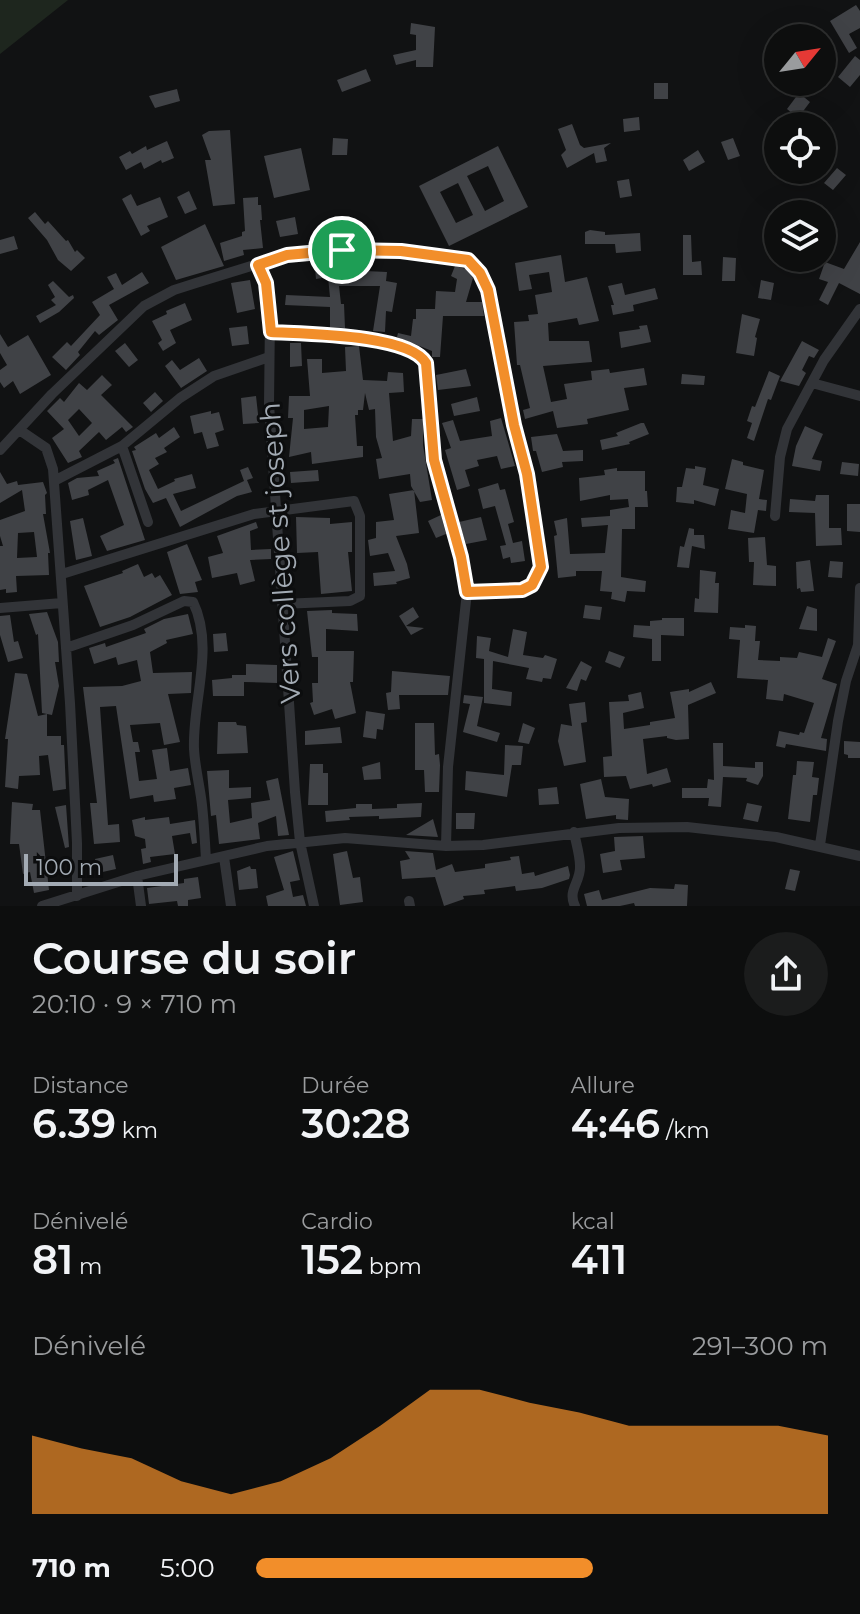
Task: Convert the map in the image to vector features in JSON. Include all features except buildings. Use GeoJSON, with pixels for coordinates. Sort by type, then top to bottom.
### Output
{"type":"FeatureCollection","features":[{"type":"Feature","properties":{"kind":"street"},"geometry":{"type":"LineString","coordinates":[[0,450],[21,431],[52,394],[144,306],[174,290],[287,255],[313,252],[401,251],[468,260],[480,273],[488,290],[514,425],[527,474],[541,567],[532,585],[522,590],[467,592]]}},
{"type":"Feature","properties":{"kind":"street","name":"Vers collège st joseph"},"geometry":{"type":"LineString","coordinates":[[258,265],[266,283],[271,332],[269,357],[282,604],[300,842],[314,906]]}},
{"type":"Feature","properties":{"kind":"street"},"geometry":{"type":"LineString","coordinates":[[775,516],[780,457],[787,429],[824,360],[860,309]]}},
{"type":"Feature","properties":{"kind":"street"},"geometry":{"type":"LineString","coordinates":[[271,332],[368,338],[408,349],[426,363],[434,460],[461,557],[467,592],[448,767],[446,846]]}},
{"type":"Feature","properties":{"kind":"street"},"geometry":{"type":"LineString","coordinates":[[54,481],[122,446],[180,398],[214,376],[269,357]]}},
{"type":"Feature","properties":{"kind":"street"},"geometry":{"type":"LineString","coordinates":[[812,383],[860,396]]}},
{"type":"Feature","properties":{"kind":"street"},"geometry":{"type":"LineString","coordinates":[[21,431],[46,448],[54,481],[77,843],[77,896]]}},
{"type":"Feature","properties":{"kind":"street"},"geometry":{"type":"LineString","coordinates":[[122,446],[148,522]]}},
{"type":"Feature","properties":{"kind":"street"},"geometry":{"type":"LineString","coordinates":[[62,574],[231,521],[350,500],[358,507],[360,516],[360,596],[350,601],[282,604]]}},
{"type":"Feature","properties":{"kind":"street"},"geometry":{"type":"LineString","coordinates":[[820,845],[838,721],[846,681],[858,645],[860,588]]}},
{"type":"Feature","properties":{"kind":"street"},"geometry":{"type":"LineString","coordinates":[[66,648],[133,625],[184,601],[193,602],[201,640],[200,678],[194,714],[194,753],[204,818],[206,860]]}},
{"type":"Feature","properties":{"kind":"street"},"geometry":{"type":"LineString","coordinates":[[0,608],[62,603]]}},
{"type":"Feature","properties":{"kind":"street"},"geometry":{"type":"LineString","coordinates":[[42,906],[137,876],[267,846],[345,838],[446,846],[483,845],[574,832],[657,825],[820,845],[860,856]]}},
{"type":"Feature","properties":{"kind":"street"},"geometry":{"type":"LineString","coordinates":[[574,832],[581,869],[572,889],[571,898],[575,906]]}},
{"type":"Feature","properties":{"kind":"street"},"geometry":{"type":"LineString","coordinates":[[224,857],[231,906]]}},
{"type":"Feature","properties":{"kind":"street"},"geometry":{"type":"LineString","coordinates":[[137,876],[141,906]]}},
{"type":"Feature","properties":{"kind":"shaded area"},"geometry":{"type":"Polygon","coordinates":[[[0,0],[68,0],[0,54],[0,0]]]}},
{"type":"Feature","properties":{"kind":"route"},"geometry":{"type":"LineString","coordinates":[[342,250],[401,251],[453,257],[468,260],[480,273],[488,290],[540,550],[541,567],[532,585],[522,590],[467,592],[461,557],[434,460],[426,363],[423,358],[408,349],[368,338],[271,332],[266,283],[258,265],[287,255],[342,250]]}}]}
